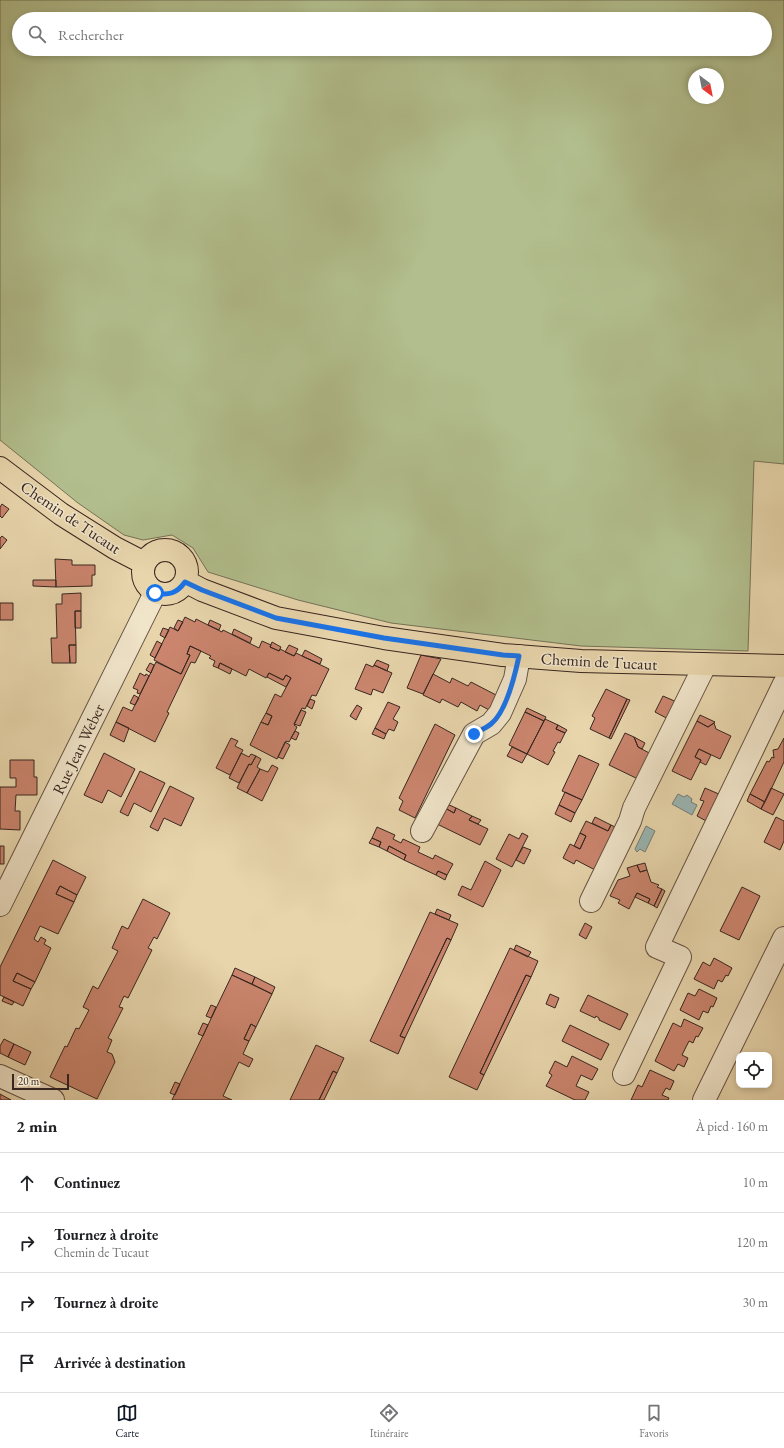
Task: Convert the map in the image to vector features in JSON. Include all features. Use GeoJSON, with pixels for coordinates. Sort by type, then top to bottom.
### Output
{"type":"FeatureCollection","features":[{"type":"Feature","properties":{"kind":"main road","name":"Chemin de Tucaut"},"geometry":{"type":"LineString","coordinates":[[0,468],[49,506],[109,544],[144,563]]}},
{"type":"Feature","properties":{"kind":"main road"},"geometry":{"type":"LineString","coordinates":[[166,550],[175,552],[182,558],[186,565],[187,573],[185,582],[181,588],[173,593],[164,595],[155,593],[148,588],[144,581],[142,572],[144,563],[157,551],[166,550]]}},
{"type":"Feature","properties":{"kind":"main road","name":"Chemin de Tucaut"},"geometry":{"type":"LineString","coordinates":[[185,582],[276,618],[384,638],[503,655],[581,661],[784,666]]}},
{"type":"Feature","properties":{"kind":"street","name":"Rue Jean Weber"},"geometry":{"type":"LineString","coordinates":[[0,905],[8,875],[155,593]]}},
{"type":"Feature","properties":{"kind":"street"},"geometry":{"type":"LineString","coordinates":[[422,831],[474,734],[491,724],[500,713],[515,679],[519,656]]}},
{"type":"Feature","properties":{"kind":"street"},"geometry":{"type":"LineString","coordinates":[[591,901],[630,821],[634,808],[705,665]]}},
{"type":"Feature","properties":{"kind":"street"},"geometry":{"type":"LineString","coordinates":[[624,1074],[680,957],[657,947],[784,684]]}},
{"type":"Feature","properties":{"kind":"street"},"geometry":{"type":"LineString","coordinates":[[704,1100],[784,938]]}},
{"type":"Feature","properties":{"kind":"street"},"geometry":{"type":"LineString","coordinates":[[0,1076],[53,1100]]}},
{"type":"Feature","properties":{"kind":"green space"},"geometry":{"type":"Polygon","coordinates":[[[0,0],[784,0],[784,464],[754,461],[748,651],[581,646],[391,623],[298,600],[208,572],[193,548],[172,535],[143,540],[124,535],[78,503],[0,440],[0,0]]]}},
{"type":"Feature","properties":{"kind":"water"},"geometry":{"type":"Polygon","coordinates":[[[678,794],[684,797],[687,795],[692,799],[691,802],[697,805],[692,815],[672,804],[678,794]]]}},
{"type":"Feature","properties":{"kind":"water"},"geometry":{"type":"Polygon","coordinates":[[[646,826],[655,831],[645,852],[640,849],[637,852],[635,849],[646,826]]]}},
{"type":"Feature","properties":{"kind":"building"},"geometry":{"type":"Polygon","coordinates":[[[2,504],[9,509],[2,518],[0,516],[0,507],[2,504]]]}},
{"type":"Feature","properties":{"kind":"building"},"geometry":{"type":"Polygon","coordinates":[[[2,536],[7,540],[0,549],[0,538],[2,536]]]}},
{"type":"Feature","properties":{"kind":"building"},"geometry":{"type":"Polygon","coordinates":[[[55,559],[72,560],[72,565],[95,565],[95,575],[92,575],[92,586],[56,587],[55,559]]]}},
{"type":"Feature","properties":{"kind":"building"},"geometry":{"type":"Polygon","coordinates":[[[33,580],[56,580],[56,587],[33,586],[33,580]]]}},
{"type":"Feature","properties":{"kind":"building"},"geometry":{"type":"Polygon","coordinates":[[[81,593],[81,611],[75,611],[76,645],[69,645],[70,663],[52,663],[51,638],[57,638],[56,604],[62,604],[62,594],[81,593]]]}},
{"type":"Feature","properties":{"kind":"building"},"geometry":{"type":"Polygon","coordinates":[[[0,603],[13,603],[13,620],[0,620],[0,603]]]}},
{"type":"Feature","properties":{"kind":"building"},"geometry":{"type":"Polygon","coordinates":[[[75,611],[81,611],[81,628],[75,628],[75,611]]]}},
{"type":"Feature","properties":{"kind":"building"},"geometry":{"type":"Polygon","coordinates":[[[185,617],[195,622],[196,619],[222,632],[223,630],[259,648],[262,641],[279,651],[280,649],[294,656],[296,653],[329,669],[316,696],[312,695],[305,709],[302,708],[294,725],[297,727],[289,742],[286,741],[277,759],[250,745],[261,722],[268,725],[272,716],[266,713],[275,694],[281,697],[291,678],[286,675],[283,680],[269,673],[266,678],[249,669],[246,676],[220,663],[218,668],[213,666],[215,661],[209,658],[211,656],[190,646],[187,654],[190,655],[181,674],[154,660],[170,627],[178,631],[185,617]]]}},
{"type":"Feature","properties":{"kind":"building"},"geometry":{"type":"Polygon","coordinates":[[[178,620],[183,622],[178,631],[174,628],[178,620]]]}},
{"type":"Feature","properties":{"kind":"building"},"geometry":{"type":"Polygon","coordinates":[[[210,620],[221,625],[219,630],[208,625],[210,620]]]}},
{"type":"Feature","properties":{"kind":"building"},"geometry":{"type":"Polygon","coordinates":[[[163,628],[169,630],[165,638],[160,635],[163,628]]]}},
{"type":"Feature","properties":{"kind":"building"},"geometry":{"type":"Polygon","coordinates":[[[234,629],[252,638],[250,643],[232,634],[234,629]]]}},
{"type":"Feature","properties":{"kind":"building"},"geometry":{"type":"Polygon","coordinates":[[[157,641],[162,644],[155,658],[150,655],[157,641]]]}},
{"type":"Feature","properties":{"kind":"building"},"geometry":{"type":"Polygon","coordinates":[[[272,642],[281,647],[279,651],[270,647],[272,642]]]}},
{"type":"Feature","properties":{"kind":"building"},"geometry":{"type":"Polygon","coordinates":[[[69,645],[76,645],[76,663],[70,663],[69,645]]]}},
{"type":"Feature","properties":{"kind":"building"},"geometry":{"type":"Polygon","coordinates":[[[289,645],[298,649],[294,656],[285,652],[289,645]]]}},
{"type":"Feature","properties":{"kind":"building"},"geometry":{"type":"Polygon","coordinates":[[[190,646],[201,651],[195,663],[191,662],[167,712],[169,713],[155,742],[116,722],[123,707],[132,711],[156,662],[181,674],[190,655],[187,654],[190,646]]]}},
{"type":"Feature","properties":{"kind":"building"},"geometry":{"type":"Polygon","coordinates":[[[305,650],[322,659],[320,664],[302,656],[305,650]]]}},
{"type":"Feature","properties":{"kind":"building"},"geometry":{"type":"Polygon","coordinates":[[[421,655],[441,659],[423,694],[407,688],[421,655]]]}},
{"type":"Feature","properties":{"kind":"building"},"geometry":{"type":"Polygon","coordinates":[[[377,660],[389,665],[387,671],[374,665],[377,660]]]}},
{"type":"Feature","properties":{"kind":"building"},"geometry":{"type":"Polygon","coordinates":[[[150,663],[154,665],[151,673],[146,670],[150,663]]]}},
{"type":"Feature","properties":{"kind":"building"},"geometry":{"type":"Polygon","coordinates":[[[220,663],[232,669],[230,674],[218,668],[220,663]]]}},
{"type":"Feature","properties":{"kind":"building"},"geometry":{"type":"Polygon","coordinates":[[[366,664],[373,667],[374,665],[392,673],[383,693],[373,689],[371,695],[355,689],[366,664]]]}},
{"type":"Feature","properties":{"kind":"building"},"geometry":{"type":"Polygon","coordinates":[[[140,673],[145,676],[146,674],[149,676],[140,694],[137,693],[138,690],[133,688],[140,673]]]}},
{"type":"Feature","properties":{"kind":"building"},"geometry":{"type":"Polygon","coordinates":[[[269,673],[283,680],[286,675],[291,678],[286,687],[267,677],[269,673]]]}},
{"type":"Feature","properties":{"kind":"building"},"geometry":{"type":"Polygon","coordinates":[[[433,674],[450,683],[452,678],[468,686],[471,682],[496,695],[489,710],[480,705],[477,711],[461,702],[458,707],[442,699],[440,703],[423,695],[433,674]]]}},
{"type":"Feature","properties":{"kind":"building"},"geometry":{"type":"Polygon","coordinates":[[[606,689],[627,699],[609,738],[590,729],[595,718],[592,716],[606,689]]]}},
{"type":"Feature","properties":{"kind":"building"},"geometry":{"type":"Polygon","coordinates":[[[134,695],[139,698],[135,705],[130,703],[134,695]]]}},
{"type":"Feature","properties":{"kind":"building"},"geometry":{"type":"Polygon","coordinates":[[[663,696],[679,703],[670,720],[655,712],[663,696]]]}},
{"type":"Feature","properties":{"kind":"building"},"geometry":{"type":"Polygon","coordinates":[[[310,699],[315,701],[312,709],[307,706],[310,699]]]}},
{"type":"Feature","properties":{"kind":"building"},"geometry":{"type":"Polygon","coordinates":[[[627,699],[630,700],[611,739],[609,738],[627,699]]]}},
{"type":"Feature","properties":{"kind":"building"},"geometry":{"type":"Polygon","coordinates":[[[388,702],[400,707],[393,719],[398,722],[394,731],[389,729],[386,734],[375,728],[388,702]]]}},
{"type":"Feature","properties":{"kind":"building"},"geometry":{"type":"Polygon","coordinates":[[[357,705],[362,708],[356,720],[350,716],[357,705]]]}},
{"type":"Feature","properties":{"kind":"building"},"geometry":{"type":"Polygon","coordinates":[[[527,708],[546,717],[544,721],[525,712],[527,708]]]}},
{"type":"Feature","properties":{"kind":"building"},"geometry":{"type":"Polygon","coordinates":[[[301,710],[306,712],[300,726],[294,724],[301,710]]]}},
{"type":"Feature","properties":{"kind":"building"},"geometry":{"type":"Polygon","coordinates":[[[525,712],[544,721],[527,754],[509,745],[525,712]]]}},
{"type":"Feature","properties":{"kind":"building"},"geometry":{"type":"Polygon","coordinates":[[[266,713],[272,716],[268,725],[261,722],[266,713]]]}},
{"type":"Feature","properties":{"kind":"building"},"geometry":{"type":"Polygon","coordinates":[[[700,715],[715,722],[708,727],[697,721],[700,715]]]}},
{"type":"Feature","properties":{"kind":"building"},"geometry":{"type":"Polygon","coordinates":[[[545,719],[558,725],[556,729],[565,733],[560,743],[558,742],[553,751],[555,752],[548,765],[527,754],[545,719]]]}},
{"type":"Feature","properties":{"kind":"building"},"geometry":{"type":"Polygon","coordinates":[[[697,721],[708,727],[714,723],[716,729],[731,736],[720,759],[699,749],[695,757],[701,760],[691,780],[672,771],[697,721]]]}},
{"type":"Feature","properties":{"kind":"building"},"geometry":{"type":"Polygon","coordinates":[[[116,722],[129,728],[124,742],[110,735],[116,722]]]}},
{"type":"Feature","properties":{"kind":"building"},"geometry":{"type":"Polygon","coordinates":[[[435,724],[455,735],[415,818],[399,810],[403,801],[399,798],[435,724]]]}},
{"type":"Feature","properties":{"kind":"building"},"geometry":{"type":"Polygon","coordinates":[[[558,725],[567,730],[565,733],[556,729],[558,725]]]}},
{"type":"Feature","properties":{"kind":"building"},"geometry":{"type":"Polygon","coordinates":[[[375,728],[386,734],[384,739],[372,734],[375,728]]]}},
{"type":"Feature","properties":{"kind":"building"},"geometry":{"type":"Polygon","coordinates":[[[295,731],[299,733],[296,740],[291,738],[295,731]]]}},
{"type":"Feature","properties":{"kind":"building"},"geometry":{"type":"Polygon","coordinates":[[[625,733],[634,737],[638,747],[653,755],[640,780],[609,765],[625,733]]]}},
{"type":"Feature","properties":{"kind":"building"},"geometry":{"type":"Polygon","coordinates":[[[634,737],[645,743],[642,749],[638,747],[634,737]]]}},
{"type":"Feature","properties":{"kind":"building"},"geometry":{"type":"Polygon","coordinates":[[[231,738],[238,741],[235,746],[243,750],[230,775],[216,768],[231,738]]]}},
{"type":"Feature","properties":{"kind":"building"},"geometry":{"type":"Polygon","coordinates":[[[784,738],[784,762],[765,802],[750,794],[767,761],[769,762],[772,757],[774,758],[773,750],[778,749],[784,738]]]}},
{"type":"Feature","properties":{"kind":"building"},"geometry":{"type":"Polygon","coordinates":[[[285,742],[290,745],[283,759],[278,757],[285,742]]]}},
{"type":"Feature","properties":{"kind":"building"},"geometry":{"type":"Polygon","coordinates":[[[512,747],[527,754],[522,763],[507,756],[512,747]]]}},
{"type":"Feature","properties":{"kind":"building"},"geometry":{"type":"Polygon","coordinates":[[[699,749],[711,755],[706,765],[695,757],[699,749]]]}},
{"type":"Feature","properties":{"kind":"building"},"geometry":{"type":"Polygon","coordinates":[[[104,753],[135,769],[121,797],[108,790],[102,803],[84,795],[104,753]]]}},
{"type":"Feature","properties":{"kind":"building"},"geometry":{"type":"Polygon","coordinates":[[[241,753],[249,757],[251,754],[256,756],[251,765],[249,764],[239,783],[229,778],[241,753]]]}},
{"type":"Feature","properties":{"kind":"building"},"geometry":{"type":"Polygon","coordinates":[[[579,755],[599,764],[582,800],[562,791],[579,755]]]}},
{"type":"Feature","properties":{"kind":"building"},"geometry":{"type":"Polygon","coordinates":[[[256,756],[261,759],[257,767],[260,769],[247,793],[237,788],[249,764],[251,765],[256,756]]]}},
{"type":"Feature","properties":{"kind":"building"},"geometry":{"type":"Polygon","coordinates":[[[10,760],[34,760],[34,777],[37,777],[37,795],[16,795],[15,811],[20,811],[20,830],[0,829],[0,787],[16,787],[16,778],[10,778],[10,760]]]}},
{"type":"Feature","properties":{"kind":"building"},"geometry":{"type":"Polygon","coordinates":[[[272,765],[278,768],[262,801],[247,793],[260,769],[268,772],[272,765]]]}},
{"type":"Feature","properties":{"kind":"building"},"geometry":{"type":"Polygon","coordinates":[[[140,771],[165,783],[151,812],[134,803],[128,816],[120,812],[140,771]]]}},
{"type":"Feature","properties":{"kind":"building"},"geometry":{"type":"Polygon","coordinates":[[[170,786],[194,798],[181,826],[164,818],[158,831],[150,827],[170,786]]]}},
{"type":"Feature","properties":{"kind":"building"},"geometry":{"type":"Polygon","coordinates":[[[705,788],[721,795],[708,822],[697,816],[704,801],[700,800],[705,788]]]}},
{"type":"Feature","properties":{"kind":"building"},"geometry":{"type":"Polygon","coordinates":[[[771,788],[784,794],[773,815],[761,809],[771,788]]]}},
{"type":"Feature","properties":{"kind":"building"},"geometry":{"type":"Polygon","coordinates":[[[565,792],[582,800],[575,813],[559,805],[565,792]]]}},
{"type":"Feature","properties":{"kind":"building"},"geometry":{"type":"Polygon","coordinates":[[[750,794],[765,802],[761,809],[747,801],[750,794]]]}},
{"type":"Feature","properties":{"kind":"building"},"geometry":{"type":"Polygon","coordinates":[[[447,804],[456,808],[454,813],[445,808],[447,804]]]}},
{"type":"Feature","properties":{"kind":"building"},"geometry":{"type":"Polygon","coordinates":[[[559,805],[575,813],[571,822],[555,814],[559,805]]]}},
{"type":"Feature","properties":{"kind":"building"},"geometry":{"type":"Polygon","coordinates":[[[445,808],[454,813],[456,808],[472,816],[469,820],[488,829],[480,845],[437,824],[445,808]]]}},
{"type":"Feature","properties":{"kind":"building"},"geometry":{"type":"Polygon","coordinates":[[[472,816],[481,820],[478,824],[469,820],[472,816]]]}},
{"type":"Feature","properties":{"kind":"building"},"geometry":{"type":"Polygon","coordinates":[[[595,817],[611,825],[608,831],[592,823],[595,817]]]}},
{"type":"Feature","properties":{"kind":"building"},"geometry":{"type":"Polygon","coordinates":[[[776,817],[784,821],[784,841],[780,850],[764,842],[776,817]]]}},
{"type":"Feature","properties":{"kind":"building"},"geometry":{"type":"Polygon","coordinates":[[[586,821],[608,831],[611,825],[621,830],[597,871],[576,860],[574,864],[563,858],[570,844],[580,849],[586,836],[580,833],[586,821]]]}},
{"type":"Feature","properties":{"kind":"building"},"geometry":{"type":"Polygon","coordinates":[[[377,827],[395,835],[393,839],[401,843],[403,839],[420,847],[418,852],[433,859],[435,855],[453,864],[447,875],[438,871],[436,875],[404,860],[406,855],[389,846],[387,851],[379,847],[381,842],[372,838],[377,827]]]}},
{"type":"Feature","properties":{"kind":"building"},"geometry":{"type":"Polygon","coordinates":[[[522,833],[528,836],[512,867],[496,859],[509,834],[519,839],[522,833]]]}},
{"type":"Feature","properties":{"kind":"building"},"geometry":{"type":"Polygon","coordinates":[[[580,833],[586,836],[580,849],[574,846],[580,833]]]}},
{"type":"Feature","properties":{"kind":"building"},"geometry":{"type":"Polygon","coordinates":[[[372,838],[381,842],[379,847],[369,843],[372,838]]]}},
{"type":"Feature","properties":{"kind":"building"},"geometry":{"type":"Polygon","coordinates":[[[0,846],[4,846],[4,864],[0,864],[0,846]]]}},
{"type":"Feature","properties":{"kind":"building"},"geometry":{"type":"Polygon","coordinates":[[[389,846],[406,855],[404,860],[387,851],[389,846]]]}},
{"type":"Feature","properties":{"kind":"building"},"geometry":{"type":"Polygon","coordinates":[[[523,847],[531,850],[524,864],[516,860],[523,847]]]}},
{"type":"Feature","properties":{"kind":"building"},"geometry":{"type":"Polygon","coordinates":[[[53,860],[86,877],[77,895],[60,886],[56,894],[74,902],[58,934],[40,926],[34,939],[38,942],[41,937],[46,940],[44,944],[51,948],[35,982],[17,973],[13,981],[31,989],[23,1006],[0,995],[0,967],[53,860]]]}},
{"type":"Feature","properties":{"kind":"building"},"geometry":{"type":"Polygon","coordinates":[[[485,861],[501,870],[483,907],[458,895],[462,886],[471,890],[485,861]]]}},
{"type":"Feature","properties":{"kind":"building"},"geometry":{"type":"Polygon","coordinates":[[[645,863],[647,870],[640,872],[637,865],[645,863]]]}},
{"type":"Feature","properties":{"kind":"building"},"geometry":{"type":"Polygon","coordinates":[[[637,865],[640,872],[647,870],[651,882],[659,885],[657,887],[662,889],[654,906],[648,903],[650,899],[637,893],[629,909],[618,903],[620,900],[610,896],[618,880],[630,876],[627,868],[637,865]]]}},
{"type":"Feature","properties":{"kind":"building"},"geometry":{"type":"Polygon","coordinates":[[[438,871],[447,875],[445,880],[436,875],[438,871]]]}},
{"type":"Feature","properties":{"kind":"building"},"geometry":{"type":"Polygon","coordinates":[[[60,886],[77,895],[74,902],[56,894],[60,886]]]}},
{"type":"Feature","properties":{"kind":"building"},"geometry":{"type":"Polygon","coordinates":[[[742,887],[760,896],[739,940],[720,931],[742,887]]]}},
{"type":"Feature","properties":{"kind":"building"},"geometry":{"type":"Polygon","coordinates":[[[662,889],[665,891],[657,908],[654,906],[662,889]]]}},
{"type":"Feature","properties":{"kind":"building"},"geometry":{"type":"Polygon","coordinates":[[[637,893],[650,899],[648,903],[635,897],[637,893]]]}},
{"type":"Feature","properties":{"kind":"building"},"geometry":{"type":"Polygon","coordinates":[[[143,899],[170,913],[157,939],[154,937],[148,948],[152,950],[128,998],[124,996],[119,1007],[123,1008],[108,1038],[112,1040],[107,1052],[112,1054],[115,1062],[97,1099],[50,1077],[65,1046],[67,1047],[76,1028],[79,1029],[89,1010],[83,1007],[93,986],[98,989],[118,951],[112,948],[122,926],[128,929],[143,899]]]}},
{"type":"Feature","properties":{"kind":"building"},"geometry":{"type":"Polygon","coordinates":[[[437,909],[451,915],[449,920],[435,914],[437,909]]]}},
{"type":"Feature","properties":{"kind":"building"},"geometry":{"type":"Polygon","coordinates":[[[430,912],[458,924],[451,940],[447,938],[400,1036],[405,1038],[398,1054],[370,1041],[430,912]]]}},
{"type":"Feature","properties":{"kind":"building"},"geometry":{"type":"Polygon","coordinates":[[[585,923],[592,927],[586,939],[579,935],[585,923]]]}},
{"type":"Feature","properties":{"kind":"building"},"geometry":{"type":"Polygon","coordinates":[[[447,938],[451,940],[405,1038],[400,1036],[447,938]]]}},
{"type":"Feature","properties":{"kind":"building"},"geometry":{"type":"Polygon","coordinates":[[[516,945],[531,952],[528,957],[514,950],[516,945]]]}},
{"type":"Feature","properties":{"kind":"building"},"geometry":{"type":"Polygon","coordinates":[[[510,948],[538,961],[531,977],[526,975],[480,1073],[484,1075],[477,1090],[449,1077],[510,948]]]}},
{"type":"Feature","properties":{"kind":"building"},"geometry":{"type":"Polygon","coordinates":[[[714,958],[732,968],[728,976],[726,975],[722,982],[718,980],[714,989],[694,979],[703,962],[710,966],[714,958]]]}},
{"type":"Feature","properties":{"kind":"building"},"geometry":{"type":"Polygon","coordinates":[[[235,968],[255,977],[252,984],[232,975],[235,968]]]}},
{"type":"Feature","properties":{"kind":"building"},"geometry":{"type":"Polygon","coordinates":[[[17,973],[35,982],[31,989],[13,981],[17,973]]]}},
{"type":"Feature","properties":{"kind":"building"},"geometry":{"type":"Polygon","coordinates":[[[232,975],[272,994],[256,1027],[251,1024],[244,1039],[249,1041],[243,1054],[253,1059],[249,1067],[239,1062],[223,1096],[232,1100],[172,1100],[232,975]]]}},
{"type":"Feature","properties":{"kind":"building"},"geometry":{"type":"Polygon","coordinates":[[[526,975],[531,977],[484,1075],[480,1073],[526,975]]]}},
{"type":"Feature","properties":{"kind":"building"},"geometry":{"type":"Polygon","coordinates":[[[255,977],[275,987],[272,994],[252,984],[255,977]]]}},
{"type":"Feature","properties":{"kind":"building"},"geometry":{"type":"Polygon","coordinates":[[[699,989],[717,998],[713,1007],[711,1006],[708,1013],[703,1011],[699,1020],[680,1010],[688,993],[695,996],[699,989]]]}},
{"type":"Feature","properties":{"kind":"building"},"geometry":{"type":"Polygon","coordinates":[[[550,994],[559,998],[555,1008],[546,1004],[550,994]]]}},
{"type":"Feature","properties":{"kind":"building"},"geometry":{"type":"Polygon","coordinates":[[[588,995],[628,1014],[620,1030],[599,1020],[596,1016],[595,1018],[580,1011],[588,995]]]}},
{"type":"Feature","properties":{"kind":"building"},"geometry":{"type":"Polygon","coordinates":[[[4,997],[14,1002],[12,1005],[2,1001],[4,997]]]}},
{"type":"Feature","properties":{"kind":"building"},"geometry":{"type":"Polygon","coordinates":[[[211,1005],[216,1007],[211,1018],[206,1016],[211,1005]]]}},
{"type":"Feature","properties":{"kind":"building"},"geometry":{"type":"Polygon","coordinates":[[[684,1019],[703,1028],[698,1037],[696,1036],[693,1043],[689,1041],[682,1055],[688,1058],[684,1067],[678,1064],[674,1071],[655,1061],[673,1023],[681,1027],[684,1019]]]}},
{"type":"Feature","properties":{"kind":"building"},"geometry":{"type":"Polygon","coordinates":[[[203,1023],[208,1025],[203,1036],[198,1034],[203,1023]]]}},
{"type":"Feature","properties":{"kind":"building"},"geometry":{"type":"Polygon","coordinates":[[[251,1024],[256,1027],[249,1041],[244,1039],[251,1024]]]}},
{"type":"Feature","properties":{"kind":"building"},"geometry":{"type":"Polygon","coordinates":[[[570,1025],[609,1044],[601,1060],[562,1041],[570,1025]]]}},
{"type":"Feature","properties":{"kind":"building"},"geometry":{"type":"Polygon","coordinates":[[[4,1039],[14,1044],[8,1057],[0,1053],[0,1046],[4,1039]]]}},
{"type":"Feature","properties":{"kind":"building"},"geometry":{"type":"Polygon","coordinates":[[[14,1044],[31,1052],[25,1065],[8,1057],[14,1044]]]}},
{"type":"Feature","properties":{"kind":"building"},"geometry":{"type":"Polygon","coordinates":[[[316,1045],[344,1058],[337,1073],[333,1071],[319,1100],[290,1100],[316,1045]]]}},
{"type":"Feature","properties":{"kind":"building"},"geometry":{"type":"Polygon","coordinates":[[[572,1056],[598,1069],[592,1080],[581,1075],[576,1086],[589,1092],[585,1100],[575,1100],[546,1086],[552,1075],[549,1073],[555,1061],[567,1067],[572,1056]]]}},
{"type":"Feature","properties":{"kind":"building"},"geometry":{"type":"Polygon","coordinates":[[[650,1070],[674,1081],[670,1090],[666,1088],[662,1095],[669,1098],[668,1100],[631,1100],[638,1085],[642,1087],[650,1070]]]}},
{"type":"Feature","properties":{"kind":"building"},"geometry":{"type":"Polygon","coordinates":[[[333,1071],[337,1073],[324,1100],[319,1100],[333,1071]]]}},
{"type":"Feature","properties":{"kind":"building"},"geometry":{"type":"Polygon","coordinates":[[[175,1082],[180,1084],[175,1095],[170,1093],[175,1082]]]}},
{"type":"Feature","properties":{"kind":"building"},"geometry":{"type":"Polygon","coordinates":[[[0,1094],[11,1100],[0,1100],[0,1094]]]}},
{"type":"Feature","properties":{"kind":"route"},"geometry":{"type":"LineString","coordinates":[[155,593],[164,595],[173,593],[181,588],[185,582],[276,618],[384,638],[519,656],[515,679],[500,713],[491,724],[474,734]]}}]}
